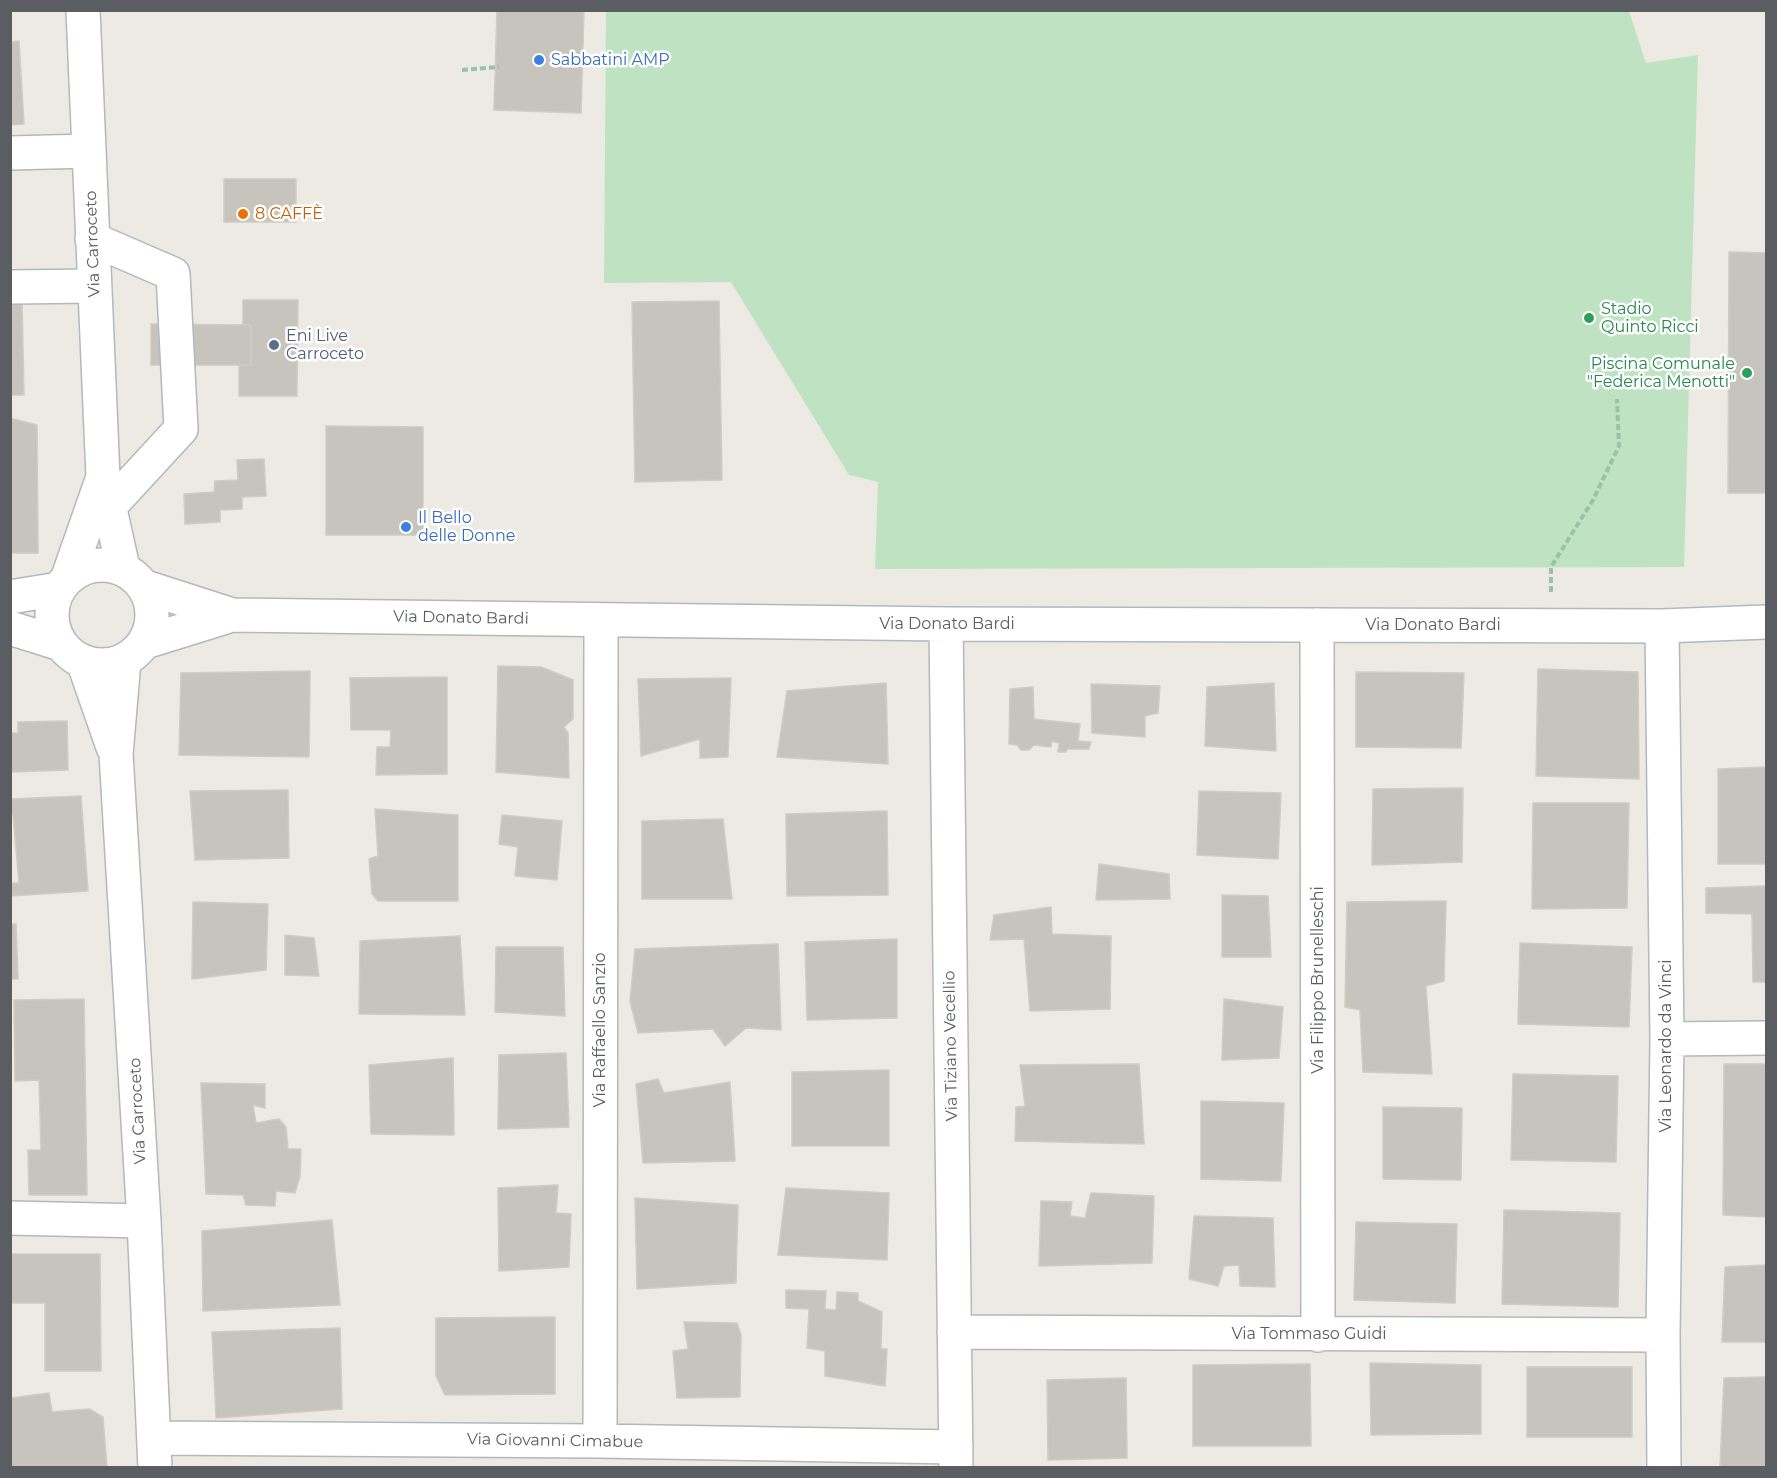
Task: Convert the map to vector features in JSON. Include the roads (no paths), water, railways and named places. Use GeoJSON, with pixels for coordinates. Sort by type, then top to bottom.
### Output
{"type":"FeatureCollection","features":[{"type":"Feature","properties":{"kind":"street","name":"Via Carroceto"},"geometry":{"type":"LineString","coordinates":[[83,10],[94,285],[106,492],[134,578]]}},
{"type":"Feature","properties":{"kind":"street"},"geometry":{"type":"LineString","coordinates":[[10,153],[89,151]]}},
{"type":"Feature","properties":{"kind":"street"},"geometry":{"type":"LineString","coordinates":[[93,239],[172,274],[181,429],[106,492]]}},
{"type":"Feature","properties":{"kind":"street"},"geometry":{"type":"LineString","coordinates":[[10,287],[94,285]]}},
{"type":"Feature","properties":{"kind":"street","name":"Via Carroceto"},"geometry":{"type":"LineString","coordinates":[[63,583],[106,492]]}},
{"type":"Feature","properties":{"kind":"street"},"geometry":{"type":"LineString","coordinates":[[10,628],[97,665],[110,664],[134,651],[151,629],[153,615],[151,600],[134,578],[109,564],[94,565],[80,569],[63,583],[53,603],[52,617],[54,632],[72,653]]}},
{"type":"Feature","properties":{"kind":"street","name":"Via Donato Bardi"},"geometry":{"type":"LineString","coordinates":[[134,578],[232,615],[946,624],[1662,626],[1767,622]]}},
{"type":"Feature","properties":{"kind":"street"},"geometry":{"type":"LineString","coordinates":[[10,597],[63,583]]}},
{"type":"Feature","properties":{"kind":"street","name":"Via Donato Bardi"},"geometry":{"type":"LineString","coordinates":[[134,651],[232,615]]}},
{"type":"Feature","properties":{"kind":"street","name":"Via Raffaello Sanzio"},"geometry":{"type":"LineString","coordinates":[[600,1441],[601,620]]}},
{"type":"Feature","properties":{"kind":"street","name":"Via Tiziano Vecellio"},"geometry":{"type":"LineString","coordinates":[[946,624],[956,1457]]}},
{"type":"Feature","properties":{"kind":"street","name":"Via Filippo Brunelleschi"},"geometry":{"type":"LineString","coordinates":[[1317,625],[1318,1335]]}},
{"type":"Feature","properties":{"kind":"street","name":"Via Leonardo da Vinci"},"geometry":{"type":"LineString","coordinates":[[1662,626],[1667,1039],[1663,1335],[1664,1467]]}},
{"type":"Feature","properties":{"kind":"street","name":"Via Carroceto"},"geometry":{"type":"LineString","coordinates":[[134,651],[116,754],[144,1221],[155,1453]]}},
{"type":"Feature","properties":{"kind":"street","name":"Via Carroceto"},"geometry":{"type":"LineString","coordinates":[[72,653],[116,754]]}},
{"type":"Feature","properties":{"kind":"street"},"geometry":{"type":"LineString","coordinates":[[1667,1039],[1767,1038]]}},
{"type":"Feature","properties":{"kind":"street"},"geometry":{"type":"LineString","coordinates":[[10,1218],[144,1221]]}},
{"type":"Feature","properties":{"kind":"street","name":"Via Tommaso Guidi"},"geometry":{"type":"LineString","coordinates":[[954,1332],[1663,1335]]}},
{"type":"Feature","properties":{"kind":"street","name":"Via Giovanni Cimabue"},"geometry":{"type":"LineString","coordinates":[[155,1453],[600,1441],[956,1457]]}},
{"type":"Feature","properties":{"kind":"place","name":"Sabbatini AMP"},"geometry":{"type":"Point","coordinates":[539,60]}},
{"type":"Feature","properties":{"kind":"place","name":"8 CAFFÈ"},"geometry":{"type":"Point","coordinates":[243,214]}},
{"type":"Feature","properties":{"kind":"place","name":"Stadio Quinto Ricci"},"geometry":{"type":"Point","coordinates":[1589,318]}},
{"type":"Feature","properties":{"kind":"place","name":"Eni Live Carroceto"},"geometry":{"type":"Point","coordinates":[274,345]}},
{"type":"Feature","properties":{"kind":"place","name":"Piscina Comunale \"Federica Menotti\""},"geometry":{"type":"Point","coordinates":[1747,373]}},
{"type":"Feature","properties":{"kind":"place","name":"Il Bello delle Donne"},"geometry":{"type":"Point","coordinates":[406,527]}}]}
